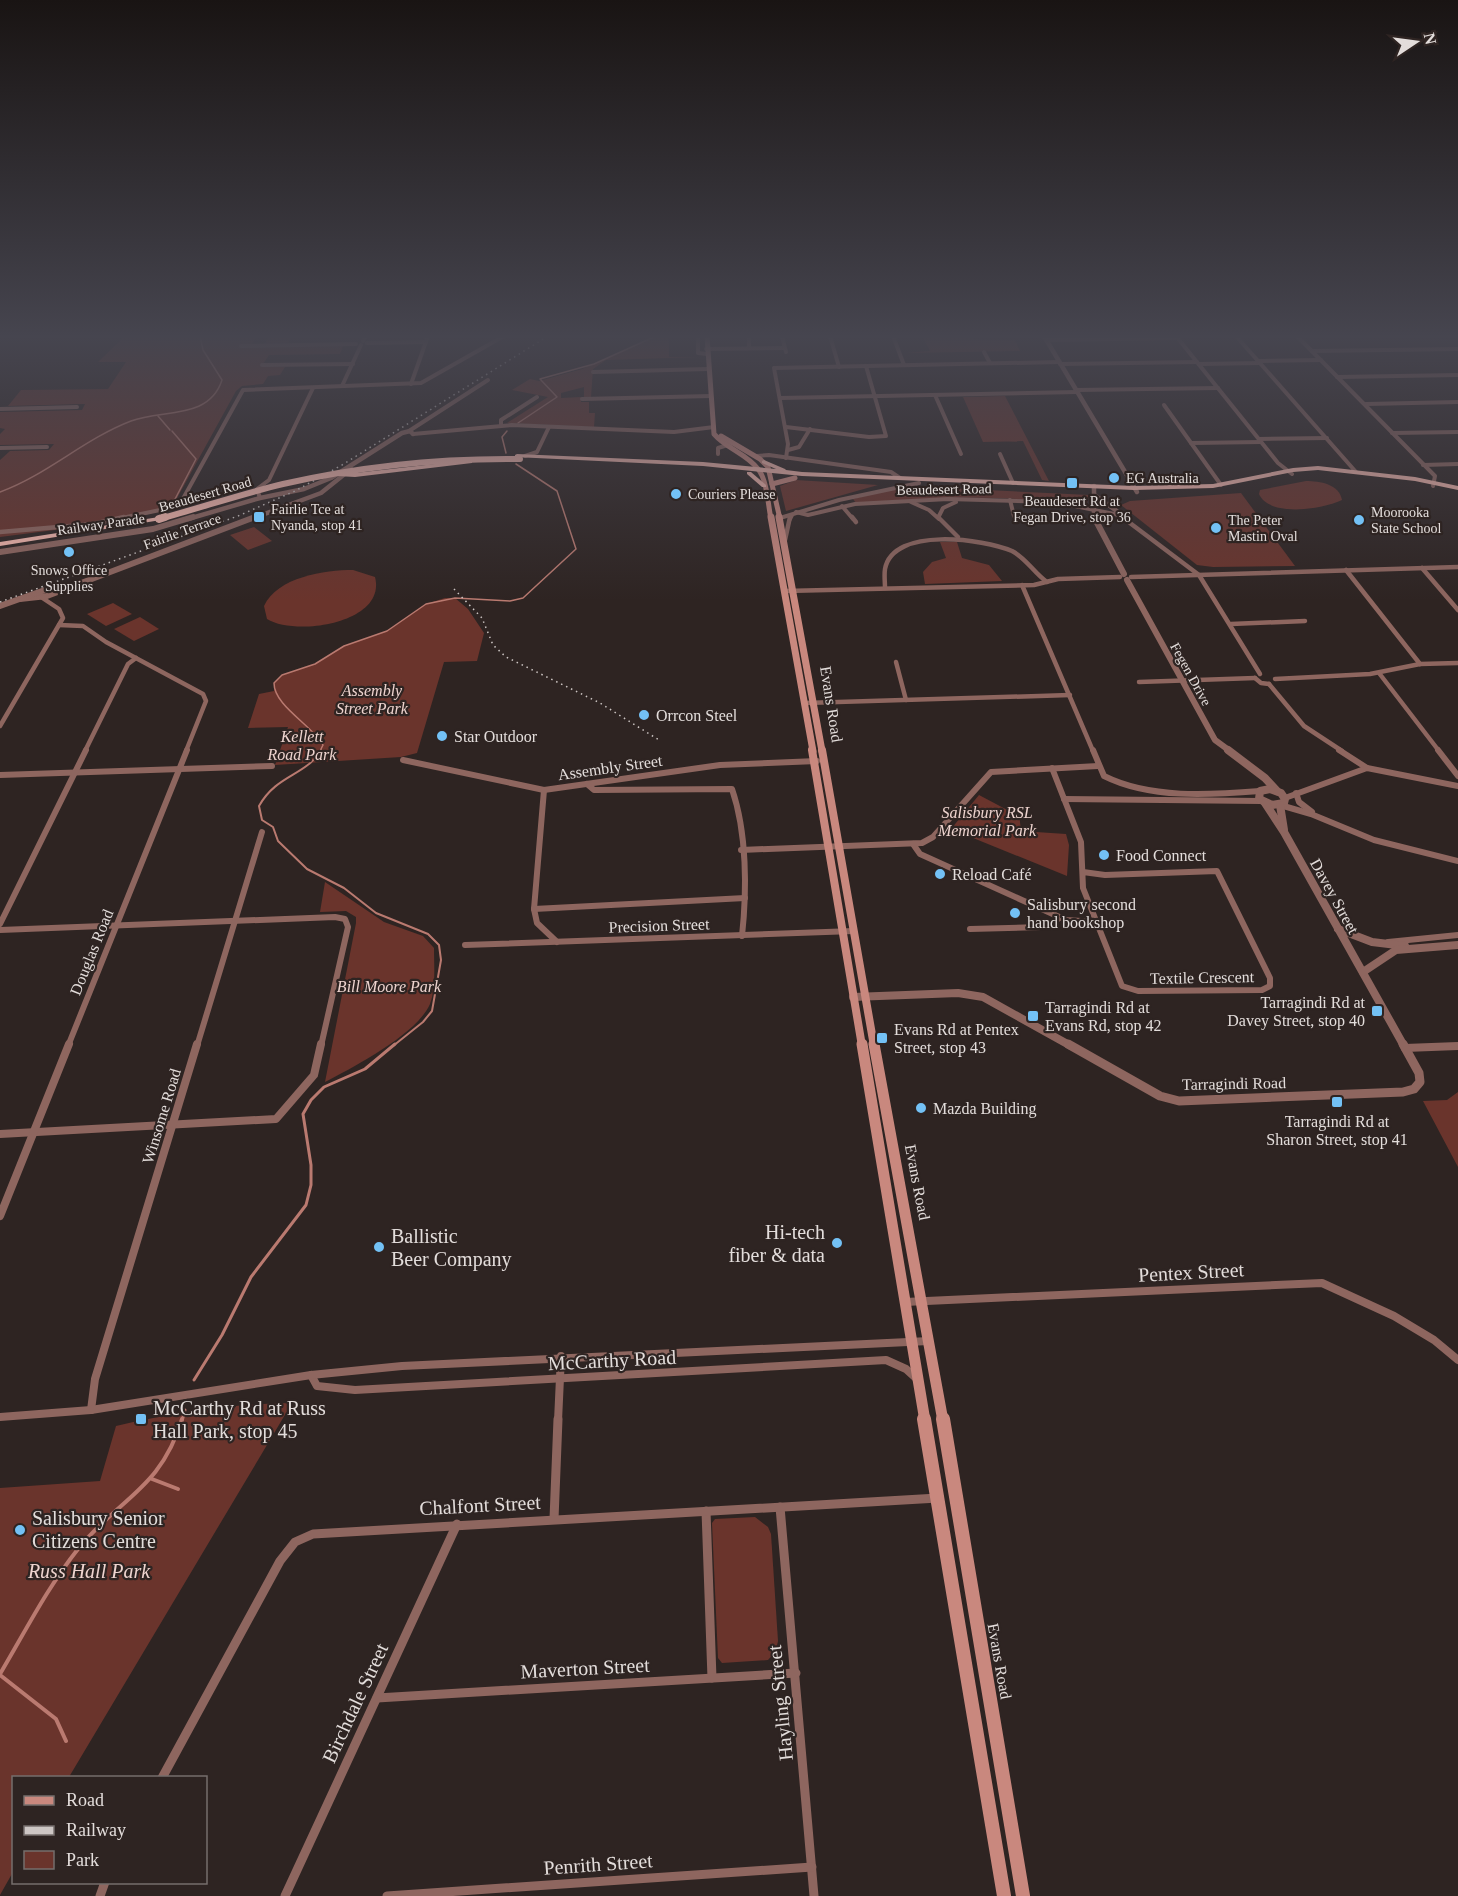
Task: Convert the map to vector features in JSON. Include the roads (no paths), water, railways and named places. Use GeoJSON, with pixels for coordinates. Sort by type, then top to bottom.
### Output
{"type":"FeatureCollection","features":[{"type":"Feature","properties":{"kind":"highway","name":"Beaudesert Road"},"geometry":{"type":"LineString","coordinates":[[520,457],[564,462],[761,472]]}},
{"type":"Feature","properties":{"kind":"highway","name":"Beaudesert Road"},"geometry":{"type":"LineString","coordinates":[[0,542],[158,518],[280,485],[327,475],[457,460],[520,457],[732,467],[793,476],[1095,491],[1219,490],[1289,472],[1330,473],[1434,484],[1458,493]]}},
{"type":"Feature","properties":{"kind":"highway"},"geometry":{"type":"LineString","coordinates":[[343,475],[473,462],[564,462]]}},
{"type":"Feature","properties":{"kind":"highway"},"geometry":{"type":"LineString","coordinates":[[764,462],[793,476]]}},
{"type":"Feature","properties":{"kind":"highway"},"geometry":{"type":"LineString","coordinates":[[343,475],[405,468]]}},
{"type":"Feature","properties":{"kind":"highway","name":"Beaudesert Road"},"geometry":{"type":"LineString","coordinates":[[1135,490],[1221,485],[1317,468],[1458,488]]}},
{"type":"Feature","properties":{"kind":"highway"},"geometry":{"type":"LineString","coordinates":[[749,473],[764,486]]}},
{"type":"Feature","properties":{"kind":"highway","name":"Beaudesert Road"},"geometry":{"type":"LineString","coordinates":[[793,476],[1013,483],[1095,491]]}},
{"type":"Feature","properties":{"kind":"main road"},"geometry":{"type":"LineString","coordinates":[[715,424],[717,440],[749,460],[761,472]]}},
{"type":"Feature","properties":{"kind":"main road"},"geometry":{"type":"LineString","coordinates":[[715,428],[732,444],[764,462],[771,473]]}},
{"type":"Feature","properties":{"kind":"main road"},"geometry":{"type":"LineString","coordinates":[[732,467],[744,465],[749,460]]}},
{"type":"Feature","properties":{"kind":"main road","name":"Evans Road"},"geometry":{"type":"LineString","coordinates":[[761,472],[809,703],[849,931],[867,996],[929,1341],[1023,1896]]}},
{"type":"Feature","properties":{"kind":"main road","name":"Evans Road"},"geometry":{"type":"LineString","coordinates":[[771,473],[795,590],[809,703]]}},
{"type":"Feature","properties":{"kind":"main road"},"geometry":{"type":"LineString","coordinates":[[772,484],[793,476]]}},
{"type":"Feature","properties":{"kind":"main road"},"geometry":{"type":"LineString","coordinates":[[771,518],[779,514]]}},
{"type":"Feature","properties":{"kind":"main road","name":"Evans Road"},"geometry":{"type":"LineString","coordinates":[[849,931],[853,997],[910,1342],[939,1498],[1004,1896]]}},
{"type":"Feature","properties":{"kind":"street"},"geometry":{"type":"LineString","coordinates":[[187,519],[179,506],[223,424]]}},
{"type":"Feature","properties":{"kind":"street"},"geometry":{"type":"LineString","coordinates":[[260,498],[257,489],[269,480],[294,424]]}},
{"type":"Feature","properties":{"kind":"street","name":"Railway Parade"},"geometry":{"type":"LineString","coordinates":[[0,552],[142,531],[260,498],[304,489],[343,475],[421,424]]}},
{"type":"Feature","properties":{"kind":"street"},"geometry":{"type":"LineString","coordinates":[[883,437],[887,432],[884,424]]}},
{"type":"Feature","properties":{"kind":"street"},"geometry":{"type":"LineString","coordinates":[[948,424],[961,454]]}},
{"type":"Feature","properties":{"kind":"street"},"geometry":{"type":"LineString","coordinates":[[1096,424],[1135,490]]}},
{"type":"Feature","properties":{"kind":"street"},"geometry":{"type":"LineString","coordinates":[[1178,424],[1221,485]]}},
{"type":"Feature","properties":{"kind":"street"},"geometry":{"type":"LineString","coordinates":[[1247,424],[1289,472]]}},
{"type":"Feature","properties":{"kind":"street"},"geometry":{"type":"LineString","coordinates":[[1315,424],[1356,472]]}},
{"type":"Feature","properties":{"kind":"street"},"geometry":{"type":"LineString","coordinates":[[1384,424],[1435,476],[1434,484]]}},
{"type":"Feature","properties":{"kind":"street"},"geometry":{"type":"LineString","coordinates":[[407,434],[501,426],[674,432],[715,428]]}},
{"type":"Feature","properties":{"kind":"street"},"geometry":{"type":"LineString","coordinates":[[520,457],[537,452],[549,427]]}},
{"type":"Feature","properties":{"kind":"street"},"geometry":{"type":"LineString","coordinates":[[786,458],[788,450],[786,427],[883,437],[889,440]]}},
{"type":"Feature","properties":{"kind":"street"},"geometry":{"type":"LineString","coordinates":[[788,450],[799,447],[810,429]]}},
{"type":"Feature","properties":{"kind":"street"},"geometry":{"type":"LineString","coordinates":[[1392,433],[1458,432]]}},
{"type":"Feature","properties":{"kind":"street","name":"Railway Parade"},"geometry":{"type":"LineString","coordinates":[[343,475],[370,455],[407,434]]}},
{"type":"Feature","properties":{"kind":"street"},"geometry":{"type":"LineString","coordinates":[[1191,443],[1327,438]]}},
{"type":"Feature","properties":{"kind":"street"},"geometry":{"type":"LineString","coordinates":[[718,454],[718,449],[732,444]]}},
{"type":"Feature","properties":{"kind":"street"},"geometry":{"type":"LineString","coordinates":[[0,448],[47,447]]}},
{"type":"Feature","properties":{"kind":"street"},"geometry":{"type":"LineString","coordinates":[[537,452],[544,458]]}},
{"type":"Feature","properties":{"kind":"street"},"geometry":{"type":"LineString","coordinates":[[1000,454],[1013,483]]}},
{"type":"Feature","properties":{"kind":"street","name":"Beaudesert Road"},"geometry":{"type":"LineString","coordinates":[[756,456],[893,473],[900,478]]}},
{"type":"Feature","properties":{"kind":"street"},"geometry":{"type":"LineString","coordinates":[[1423,465],[1458,464]]}},
{"type":"Feature","properties":{"kind":"street"},"geometry":{"type":"LineString","coordinates":[[842,476],[852,472],[852,467]]}},
{"type":"Feature","properties":{"kind":"street","name":"Fairlie Terrace"},"geometry":{"type":"LineString","coordinates":[[40,594],[51,595],[327,489],[343,475]]}},
{"type":"Feature","properties":{"kind":"street"},"geometry":{"type":"LineString","coordinates":[[320,489],[326,481]]}},
{"type":"Feature","properties":{"kind":"street","name":"Beaudesert Road"},"geometry":{"type":"LineString","coordinates":[[795,513],[847,498],[919,483]]}},
{"type":"Feature","properties":{"kind":"street"},"geometry":{"type":"LineString","coordinates":[[304,489],[327,489]]}},
{"type":"Feature","properties":{"kind":"street","name":"Fairlie Terrace"},"geometry":{"type":"LineString","coordinates":[[0,606],[20,598],[40,594],[320,489]]}},
{"type":"Feature","properties":{"kind":"street"},"geometry":{"type":"LineString","coordinates":[[1092,512],[1095,491]]}},
{"type":"Feature","properties":{"kind":"street"},"geometry":{"type":"LineString","coordinates":[[1095,491],[1199,575],[1260,674]]}},
{"type":"Feature","properties":{"kind":"street"},"geometry":{"type":"LineString","coordinates":[[939,516],[946,506],[964,500]]}},
{"type":"Feature","properties":{"kind":"street"},"geometry":{"type":"LineString","coordinates":[[1010,500],[1014,516]]}},
{"type":"Feature","properties":{"kind":"street","name":"Beaudesert Road"},"geometry":{"type":"LineString","coordinates":[[779,514],[810,514],[842,506],[904,501],[1010,500],[1055,502],[1092,512],[1125,517]]}},
{"type":"Feature","properties":{"kind":"street"},"geometry":{"type":"LineString","coordinates":[[904,501],[924,506],[939,516],[942,530]]}},
{"type":"Feature","properties":{"kind":"street","name":"Beaudesert Road"},"geometry":{"type":"LineString","coordinates":[[0,532],[106,522],[179,506]]}},
{"type":"Feature","properties":{"kind":"street"},"geometry":{"type":"LineString","coordinates":[[842,506],[856,522]]}},
{"type":"Feature","properties":{"kind":"street","name":"Fegen Drive"},"geometry":{"type":"LineString","coordinates":[[1092,512],[1095,525],[1215,740],[1277,791],[1283,802]]}},
{"type":"Feature","properties":{"kind":"street"},"geometry":{"type":"LineString","coordinates":[[785,540],[787,524],[795,513]]}},
{"type":"Feature","properties":{"kind":"street"},"geometry":{"type":"LineString","coordinates":[[942,530],[961,539]]}},
{"type":"Feature","properties":{"kind":"street"},"geometry":{"type":"LineString","coordinates":[[932,540],[942,530]]}},
{"type":"Feature","properties":{"kind":"street"},"geometry":{"type":"LineString","coordinates":[[885,588],[884,569],[889,558],[909,545],[932,540],[961,539],[994,544],[1016,553],[1033,566],[1047,582]]}},
{"type":"Feature","properties":{"kind":"street"},"geometry":{"type":"LineString","coordinates":[[785,591],[1022,585],[1062,579],[1458,567]]}},
{"type":"Feature","properties":{"kind":"street"},"geometry":{"type":"LineString","coordinates":[[1422,568],[1458,610]]}},
{"type":"Feature","properties":{"kind":"street"},"geometry":{"type":"LineString","coordinates":[[1346,570],[1420,664]]}},
{"type":"Feature","properties":{"kind":"street"},"geometry":{"type":"LineString","coordinates":[[1022,585],[1104,776],[1122,785],[1202,793],[1277,791]]}},
{"type":"Feature","properties":{"kind":"street"},"geometry":{"type":"LineString","coordinates":[[0,726],[59,625],[63,614],[40,594]]}},
{"type":"Feature","properties":{"kind":"street"},"geometry":{"type":"LineString","coordinates":[[51,595],[52,604]]}},
{"type":"Feature","properties":{"kind":"street"},"geometry":{"type":"LineString","coordinates":[[1231,624],[1305,621]]}},
{"type":"Feature","properties":{"kind":"street"},"geometry":{"type":"LineString","coordinates":[[0,924],[128,664],[136,658],[83,626],[59,625]]}},
{"type":"Feature","properties":{"kind":"street","name":"Douglas Road"},"geometry":{"type":"LineString","coordinates":[[0,1216],[206,698],[136,658]]}},
{"type":"Feature","properties":{"kind":"street"},"geometry":{"type":"LineString","coordinates":[[896,662],[906,700]]}},
{"type":"Feature","properties":{"kind":"street"},"geometry":{"type":"LineString","coordinates":[[1139,682],[1255,678],[1260,674],[1271,676],[1379,673],[1420,664],[1458,663]]}},
{"type":"Feature","properties":{"kind":"street"},"geometry":{"type":"LineString","coordinates":[[1379,673],[1458,776]]}},
{"type":"Feature","properties":{"kind":"street"},"geometry":{"type":"LineString","coordinates":[[1255,678],[1261,683],[1269,684],[1274,683],[1271,676]]}},
{"type":"Feature","properties":{"kind":"street"},"geometry":{"type":"LineString","coordinates":[[1269,684],[1304,726],[1367,768],[1458,786]]}},
{"type":"Feature","properties":{"kind":"street"},"geometry":{"type":"LineString","coordinates":[[809,703],[1070,695]]}},
{"type":"Feature","properties":{"kind":"street","name":"Assembly Street"},"geometry":{"type":"LineString","coordinates":[[404,760],[544,790],[713,765],[819,761]]}},
{"type":"Feature","properties":{"kind":"street"},"geometry":{"type":"LineString","coordinates":[[741,850],[913,844],[930,840],[991,772],[1098,765]]}},
{"type":"Feature","properties":{"kind":"street"},"geometry":{"type":"LineString","coordinates":[[0,775],[272,766]]}},
{"type":"Feature","properties":{"kind":"street","name":"Fegen Drive"},"geometry":{"type":"LineString","coordinates":[[1249,767],[1261,782],[1258,796],[1263,802]]}},
{"type":"Feature","properties":{"kind":"street"},"geometry":{"type":"LineString","coordinates":[[913,844],[920,854],[1059,918],[1074,922],[1096,922],[1083,888],[1081,842],[1052,768]]}},
{"type":"Feature","properties":{"kind":"street"},"geometry":{"type":"LineString","coordinates":[[1283,802],[1296,793],[1367,768]]}},
{"type":"Feature","properties":{"kind":"street"},"geometry":{"type":"LineString","coordinates":[[587,784],[594,790],[730,787],[734,791],[745,898],[742,936]]}},
{"type":"Feature","properties":{"kind":"street"},"geometry":{"type":"LineString","coordinates":[[544,790],[534,909],[537,923],[557,942]]}},
{"type":"Feature","properties":{"kind":"street"},"geometry":{"type":"LineString","coordinates":[[1296,793],[1299,802],[1314,815]]}},
{"type":"Feature","properties":{"kind":"street"},"geometry":{"type":"LineString","coordinates":[[1064,799],[1283,802],[1374,840],[1458,861]]}},
{"type":"Feature","properties":{"kind":"street","name":"Davey Street"},"geometry":{"type":"LineString","coordinates":[[1263,802],[1284,832],[1363,972]]}},
{"type":"Feature","properties":{"kind":"street","name":"Davey Street"},"geometry":{"type":"LineString","coordinates":[[1283,802],[1284,832]]}},
{"type":"Feature","properties":{"kind":"street","name":"Winsome Road"},"geometry":{"type":"LineString","coordinates":[[91,1410],[95,1379],[262,832]]}},
{"type":"Feature","properties":{"kind":"street","name":"Textile Crescent"},"geometry":{"type":"LineString","coordinates":[[1083,872],[1105,875],[1217,871],[1270,978],[1270,986],[1262,990],[1138,991],[1126,988],[1120,982],[1096,922]]}},
{"type":"Feature","properties":{"kind":"street"},"geometry":{"type":"LineString","coordinates":[[534,909],[745,898]]}},
{"type":"Feature","properties":{"kind":"street"},"geometry":{"type":"LineString","coordinates":[[0,930],[336,916],[345,919],[348,927],[314,1075],[276,1119],[0,1134]]}},
{"type":"Feature","properties":{"kind":"street"},"geometry":{"type":"LineString","coordinates":[[969,929],[1041,927],[1052,924],[1059,918]]}},
{"type":"Feature","properties":{"kind":"street"},"geometry":{"type":"LineString","coordinates":[[1338,929],[1377,942],[1412,947],[1458,945]]}},
{"type":"Feature","properties":{"kind":"street","name":"Precision Street"},"geometry":{"type":"LineString","coordinates":[[465,945],[849,931]]}},
{"type":"Feature","properties":{"kind":"street"},"geometry":{"type":"LineString","coordinates":[[1377,942],[1458,935]]}},
{"type":"Feature","properties":{"kind":"street"},"geometry":{"type":"LineString","coordinates":[[1377,942],[1384,956]]}},
{"type":"Feature","properties":{"kind":"street"},"geometry":{"type":"LineString","coordinates":[[1363,972],[1384,956],[1412,947]]}},
{"type":"Feature","properties":{"kind":"street","name":"Tarragindi Road"},"geometry":{"type":"LineString","coordinates":[[853,997],[958,993],[983,997],[1160,1096],[1179,1101],[1408,1091],[1416,1087],[1420,1078],[1363,972]]}},
{"type":"Feature","properties":{"kind":"street"},"geometry":{"type":"LineString","coordinates":[[1404,1048],[1458,1046]]}},
{"type":"Feature","properties":{"kind":"street","name":"Pentex Street"},"geometry":{"type":"LineString","coordinates":[[904,1302],[1322,1283],[1344,1290],[1443,1345],[1458,1360]]}},
{"type":"Feature","properties":{"kind":"street","name":"McCarthy Road"},"geometry":{"type":"LineString","coordinates":[[0,1417],[91,1410],[311,1375],[402,1366],[561,1356],[929,1341]]}},
{"type":"Feature","properties":{"kind":"street"},"geometry":{"type":"LineString","coordinates":[[554,1519],[561,1356]]}},
{"type":"Feature","properties":{"kind":"street","name":"McCarthy Road"},"geometry":{"type":"LineString","coordinates":[[311,1375],[317,1386],[355,1390],[886,1360],[906,1369],[917,1379]]}},
{"type":"Feature","properties":{"kind":"street","name":"Chalfont Street"},"geometry":{"type":"LineString","coordinates":[[163,1776],[280,1561],[295,1542],[322,1532],[939,1498]]}},
{"type":"Feature","properties":{"kind":"street","name":"Hayling Street"},"geometry":{"type":"LineString","coordinates":[[780,1507],[814,1896]]}},
{"type":"Feature","properties":{"kind":"street"},"geometry":{"type":"LineString","coordinates":[[706,1511],[712,1678]]}},
{"type":"Feature","properties":{"kind":"street","name":"Birchdale Street"},"geometry":{"type":"LineString","coordinates":[[285,1896],[457,1524]]}},
{"type":"Feature","properties":{"kind":"street","name":"Maverton Street"},"geometry":{"type":"LineString","coordinates":[[377,1698],[796,1673]]}},
{"type":"Feature","properties":{"kind":"street","name":"Penrith Street"},"geometry":{"type":"LineString","coordinates":[[387,1896],[812,1867]]}},
{"type":"Feature","properties":{"kind":"waterway"},"geometry":{"type":"LineString","coordinates":[[0,492],[34,476],[97,437],[124,424]]}},
{"type":"Feature","properties":{"kind":"waterway"},"geometry":{"type":"LineString","coordinates":[[165,424],[170,430]]}},
{"type":"Feature","properties":{"kind":"waterway"},"geometry":{"type":"LineString","coordinates":[[172,431],[196,459],[173,503]]}},
{"type":"Feature","properties":{"kind":"waterway"},"geometry":{"type":"LineString","coordinates":[[506,453],[502,437],[507,431]]}},
{"type":"Feature","properties":{"kind":"waterway"},"geometry":{"type":"LineString","coordinates":[[320,751],[323,745],[318,738],[280,700],[274,683],[282,675],[315,664],[344,646],[387,631],[426,604],[455,598],[510,601],[523,598],[576,549],[557,491],[516,464]]}},
{"type":"Feature","properties":{"kind":"waterway"},"geometry":{"type":"LineString","coordinates":[[321,750],[308,765],[274,787],[266,795],[259,806],[262,820],[273,827],[278,841],[307,869],[344,888],[376,913],[428,934],[439,945],[441,960],[432,1011],[423,1022],[393,1046]]}},
{"type":"Feature","properties":{"kind":"waterway"},"geometry":{"type":"LineString","coordinates":[[194,1380],[222,1335],[251,1277],[306,1205],[311,1185],[311,1165],[303,1114],[311,1100],[324,1087],[365,1069],[395,1044]]}},
{"type":"Feature","properties":{"kind":"waterway"},"geometry":{"type":"LineString","coordinates":[[182,1421],[185,1410]]}},
{"type":"Feature","properties":{"kind":"waterway"},"geometry":{"type":"LineString","coordinates":[[0,1674],[46,1595],[78,1549],[138,1491],[163,1462],[182,1419]]}},
{"type":"Feature","properties":{"kind":"waterway"},"geometry":{"type":"LineString","coordinates":[[152,1479],[178,1489]]}},
{"type":"Feature","properties":{"kind":"waterway"},"geometry":{"type":"LineString","coordinates":[[0,1675],[56,1719],[66,1741]]}},
{"type":"Feature","properties":{"kind":"railway"},"geometry":{"type":"LineString","coordinates":[[0,602],[238,516],[295,491],[407,424]]}},
{"type":"Feature","properties":{"kind":"railway"},"geometry":{"type":"LineString","coordinates":[[454,589],[482,618],[493,645],[506,657],[600,703],[659,740]]}},
{"type":"Feature","properties":{"kind":"place","name":"EG Australia"},"geometry":{"type":"Point","coordinates":[1114,478]}},
{"type":"Feature","properties":{"kind":"place","name":"Beaudesert Rd at Fegan Drive, stop 36"},"geometry":{"type":"Point","coordinates":[1072,483]}},
{"type":"Feature","properties":{"kind":"place","name":"Couriers Please"},"geometry":{"type":"Point","coordinates":[676,494]}},
{"type":"Feature","properties":{"kind":"place","name":"Fairlie Tce at Nyanda, stop 41"},"geometry":{"type":"Point","coordinates":[259,517]}},
{"type":"Feature","properties":{"kind":"place","name":"Moorooka State School"},"geometry":{"type":"Point","coordinates":[1359,520]}},
{"type":"Feature","properties":{"kind":"place","name":"The Peter Mastin Oval"},"geometry":{"type":"Point","coordinates":[1216,528]}},
{"type":"Feature","properties":{"kind":"place","name":"Snows Office Supplies"},"geometry":{"type":"Point","coordinates":[69,552]}},
{"type":"Feature","properties":{"kind":"place","name":"Orrcon Steel"},"geometry":{"type":"Point","coordinates":[644,715]}},
{"type":"Feature","properties":{"kind":"place","name":"Star Outdoor"},"geometry":{"type":"Point","coordinates":[442,736]}},
{"type":"Feature","properties":{"kind":"place","name":"Food Connect"},"geometry":{"type":"Point","coordinates":[1104,855]}},
{"type":"Feature","properties":{"kind":"place","name":"Reload Café"},"geometry":{"type":"Point","coordinates":[940,874]}},
{"type":"Feature","properties":{"kind":"place","name":"Salisbury second hand bookshop"},"geometry":{"type":"Point","coordinates":[1015,913]}},
{"type":"Feature","properties":{"kind":"place","name":"Tarragindi Rd at Davey Street, stop 40"},"geometry":{"type":"Point","coordinates":[1377,1011]}},
{"type":"Feature","properties":{"kind":"place","name":"Tarragindi Rd at Evans Rd, stop 42"},"geometry":{"type":"Point","coordinates":[1033,1016]}},
{"type":"Feature","properties":{"kind":"place","name":"Evans Rd at Pentex Street, stop 43"},"geometry":{"type":"Point","coordinates":[882,1038]}},
{"type":"Feature","properties":{"kind":"place","name":"Tarragindi Rd at Sharon Street, stop 41"},"geometry":{"type":"Point","coordinates":[1337,1102]}},
{"type":"Feature","properties":{"kind":"place","name":"Mazda Building"},"geometry":{"type":"Point","coordinates":[921,1108]}},
{"type":"Feature","properties":{"kind":"place","name":"Hi-tech fiber & data"},"geometry":{"type":"Point","coordinates":[837,1243]}},
{"type":"Feature","properties":{"kind":"place","name":"Ballistic Beer Company"},"geometry":{"type":"Point","coordinates":[379,1247]}},
{"type":"Feature","properties":{"kind":"place","name":"McCarthy Rd at Russ Hall Park, stop 45"},"geometry":{"type":"Point","coordinates":[141,1419]}},
{"type":"Feature","properties":{"kind":"place","name":"Salisbury Senior Citizens Centre"},"geometry":{"type":"Point","coordinates":[20,1530]}},
{"type":"Feature","properties":{"kind":"park label","name":"Assembly Street Park"},"geometry":{"type":"Point","coordinates":[372,699]}},
{"type":"Feature","properties":{"kind":"park label","name":"Kellett Road Park"},"geometry":{"type":"Point","coordinates":[302,745]}},
{"type":"Feature","properties":{"kind":"park label","name":"Salisbury RSL Memorial Park"},"geometry":{"type":"Point","coordinates":[987,821]}},
{"type":"Feature","properties":{"kind":"park label","name":"Bill Moore Park"},"geometry":{"type":"Point","coordinates":[389,986]}},
{"type":"Feature","properties":{"kind":"park label","name":"Russ Hall Park"},"geometry":{"type":"Point","coordinates":[89,1571]}}]}
